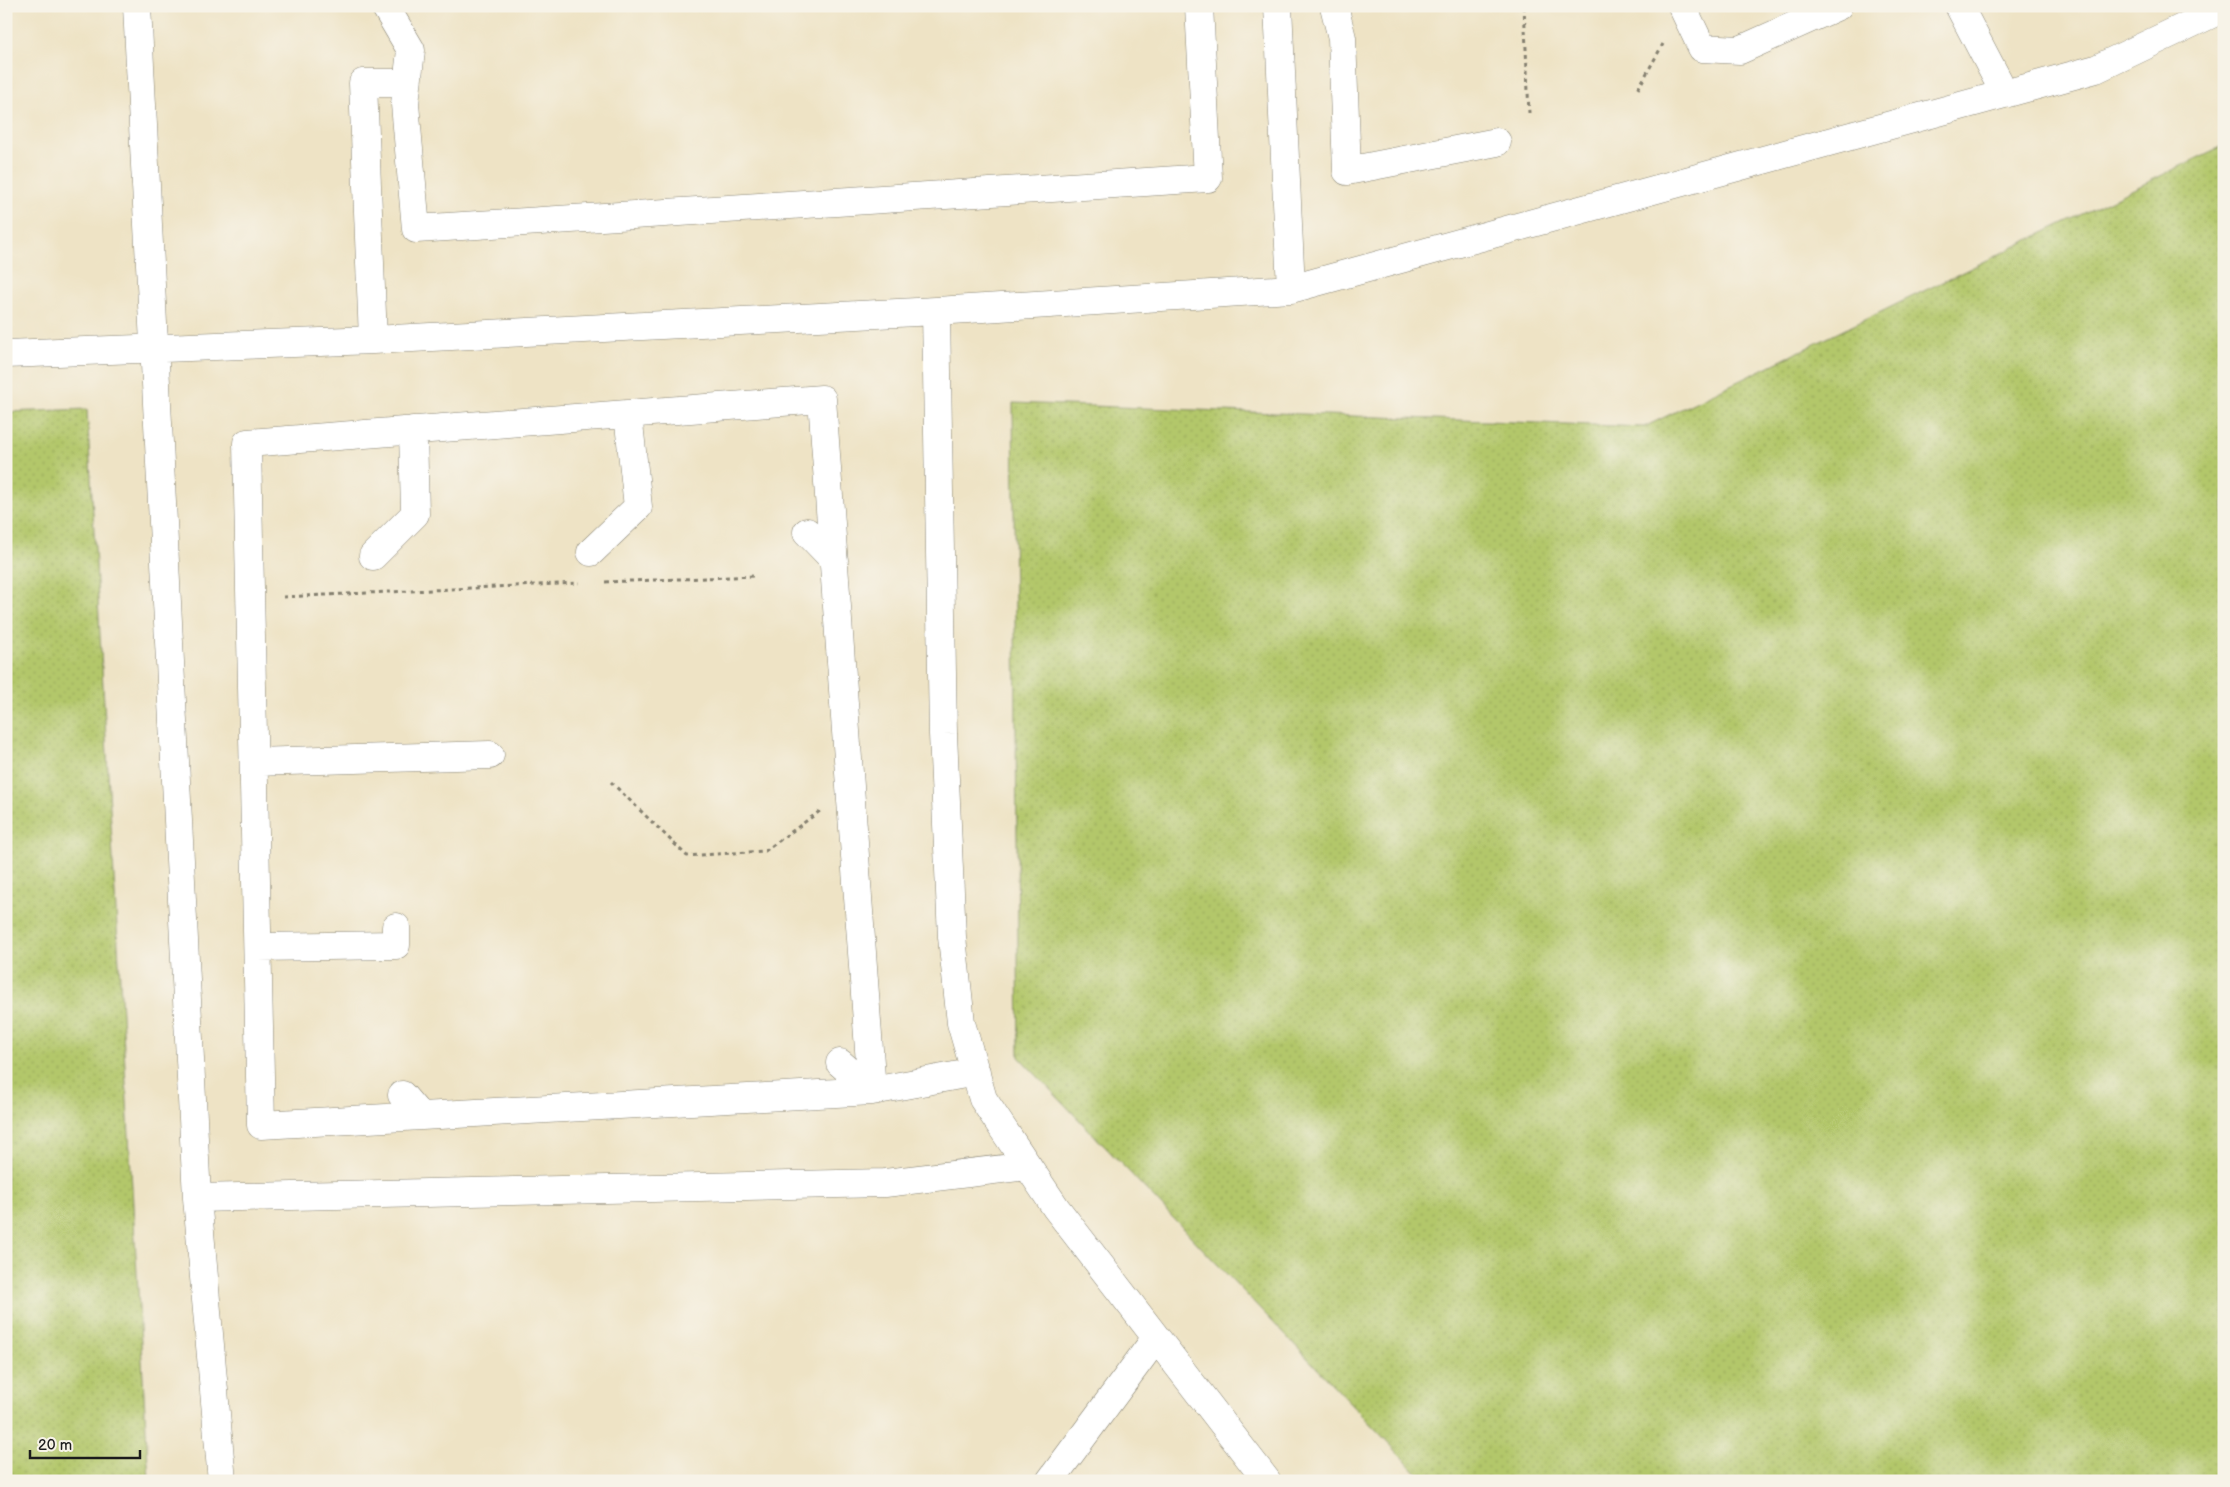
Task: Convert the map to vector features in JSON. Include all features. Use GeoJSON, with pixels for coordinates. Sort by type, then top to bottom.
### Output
{"type":"FeatureCollection","features":[{"type":"Feature","properties":{"kind":"street"},"geometry":{"type":"LineString","coordinates":[[137,6],[197,1198],[222,1481]]}},
{"type":"Feature","properties":{"kind":"street"},"geometry":{"type":"LineString","coordinates":[[385,6],[411,50],[405,104],[416,229],[1208,178],[1199,6]]}},
{"type":"Feature","properties":{"kind":"street"},"geometry":{"type":"LineString","coordinates":[[1278,6],[1291,289]]}},
{"type":"Feature","properties":{"kind":"street"},"geometry":{"type":"LineString","coordinates":[[1334,6],[1342,38],[1347,171],[1497,142]]}},
{"type":"Feature","properties":{"kind":"street"},"geometry":{"type":"LineString","coordinates":[[1682,6],[1702,48],[1740,50],[1838,6]]}},
{"type":"Feature","properties":{"kind":"street"},"geometry":{"type":"LineString","coordinates":[[1959,6],[2005,94]]}},
{"type":"Feature","properties":{"kind":"street"},"geometry":{"type":"LineString","coordinates":[[6,354],[374,340],[936,311],[1291,289],[2096,69],[2224,8]]}},
{"type":"Feature","properties":{"kind":"street"},"geometry":{"type":"LineString","coordinates":[[374,340],[363,83],[407,83]]}},
{"type":"Feature","properties":{"kind":"street"},"geometry":{"type":"LineString","coordinates":[[936,311],[943,724],[952,937],[961,1023],[984,1099],[1056,1208],[1267,1481]]}},
{"type":"Feature","properties":{"kind":"street"},"geometry":{"type":"LineString","coordinates":[[872,1090],[822,399],[247,443],[261,1125],[420,1116],[627,1095],[872,1090],[976,1072]]}},
{"type":"Feature","properties":{"kind":"street"},"geometry":{"type":"LineString","coordinates":[[591,552],[638,507],[628,414]]}},
{"type":"Feature","properties":{"kind":"street"},"geometry":{"type":"LineString","coordinates":[[373,556],[416,514],[413,430]]}},
{"type":"Feature","properties":{"kind":"street"},"geometry":{"type":"LineString","coordinates":[[807,532],[834,560]]}},
{"type":"Feature","properties":{"kind":"street"},"geometry":{"type":"LineString","coordinates":[[254,762],[490,755]]}},
{"type":"Feature","properties":{"kind":"street"},"geometry":{"type":"LineString","coordinates":[[258,947],[396,945],[396,927]]}},
{"type":"Feature","properties":{"kind":"street"},"geometry":{"type":"LineString","coordinates":[[840,1063],[872,1090]]}},
{"type":"Feature","properties":{"kind":"street"},"geometry":{"type":"LineString","coordinates":[[402,1095],[420,1116]]}},
{"type":"Feature","properties":{"kind":"street"},"geometry":{"type":"LineString","coordinates":[[197,1198],[885,1183],[1028,1166]]}},
{"type":"Feature","properties":{"kind":"street"},"geometry":{"type":"LineString","coordinates":[[1050,1481],[1156,1338]]}},
{"type":"Feature","properties":{"kind":"path"},"geometry":{"type":"LineString","coordinates":[[1524,6],[1529,113]]}},
{"type":"Feature","properties":{"kind":"path"},"geometry":{"type":"LineString","coordinates":[[1638,89],[1667,37]]}},
{"type":"Feature","properties":{"kind":"path"},"geometry":{"type":"LineString","coordinates":[[596,583],[755,576]]}},
{"type":"Feature","properties":{"kind":"path"},"geometry":{"type":"LineString","coordinates":[[250,598],[587,583]]}},
{"type":"Feature","properties":{"kind":"path"},"geometry":{"type":"LineString","coordinates":[[611,782],[687,856],[765,852],[850,788]]}},
{"type":"Feature","properties":{"kind":"green space"},"geometry":{"type":"Polygon","coordinates":[[[2224,145],[2224,1481],[1425,1481],[1019,1057],[1013,403],[1644,427],[2224,145]]]}},
{"type":"Feature","properties":{"kind":"green space"},"geometry":{"type":"Polygon","coordinates":[[[87,409],[149,1481],[6,1481],[6,412],[87,409]]]}}]}
